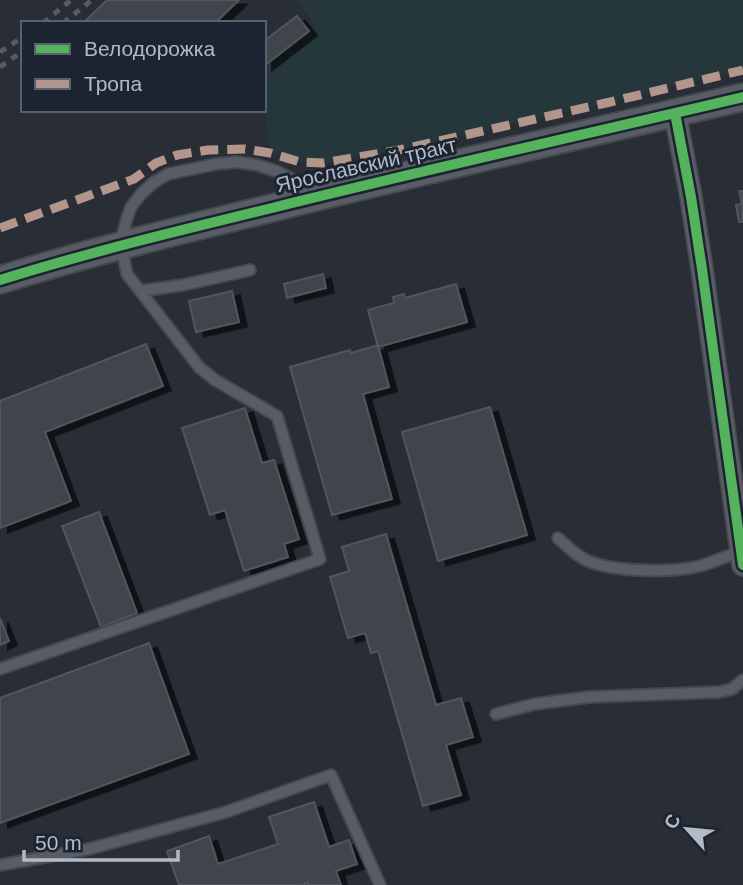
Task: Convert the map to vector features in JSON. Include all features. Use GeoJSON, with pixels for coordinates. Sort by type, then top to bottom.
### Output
{"type":"FeatureCollection","features":[{"type":"Feature","properties":{"kind":"street","name":"Ярославский тракт"},"geometry":{"type":"LineString","coordinates":[[0,280],[121,244],[743,97]]}},
{"type":"Feature","properties":{"kind":"street"},"geometry":{"type":"LineString","coordinates":[[676,113],[698,245],[742,558]]}},
{"type":"Feature","properties":{"kind":"lane"},"geometry":{"type":"LineString","coordinates":[[0,668],[320,559],[277,416],[199,368],[127,274],[121,244],[131,207],[153,183],[168,174],[216,163],[236,162],[276,171],[323,195]]}},
{"type":"Feature","properties":{"kind":"lane"},"geometry":{"type":"LineString","coordinates":[[140,291],[183,285],[250,270]]}},
{"type":"Feature","properties":{"kind":"lane"},"geometry":{"type":"LineString","coordinates":[[558,538],[575,554],[610,568],[665,570],[742,558]]}},
{"type":"Feature","properties":{"kind":"lane"},"geometry":{"type":"LineString","coordinates":[[496,714],[536,704],[579,698],[719,692],[732,689],[743,680]]}},
{"type":"Feature","properties":{"kind":"lane"},"geometry":{"type":"LineString","coordinates":[[0,865],[89,849],[214,815],[331,775],[380,885]]}},
{"type":"Feature","properties":{"kind":"shaded area"},"geometry":{"type":"Polygon","coordinates":[[[296,0],[743,0],[743,70],[399,150],[323,163],[300,162],[270,153],[266,116],[266,64],[316,26],[296,0]]]}},
{"type":"Feature","properties":{"kind":"building"},"geometry":{"type":"Polygon","coordinates":[[[107,0],[239,0],[217,21],[85,21],[107,0]]]}},
{"type":"Feature","properties":{"kind":"building"},"geometry":{"type":"Polygon","coordinates":[[[297,16],[309,31],[266,64],[266,39],[297,16]]]}},
{"type":"Feature","properties":{"kind":"building"},"geometry":{"type":"Polygon","coordinates":[[[739,191],[743,191],[743,222],[739,222],[736,205],[742,204],[739,191]]]}},
{"type":"Feature","properties":{"kind":"building"},"geometry":{"type":"Polygon","coordinates":[[[323,274],[326,288],[287,298],[284,284],[323,274]]]}},
{"type":"Feature","properties":{"kind":"building"},"geometry":{"type":"Polygon","coordinates":[[[456,284],[467,322],[378,347],[368,310],[394,303],[393,297],[404,294],[405,298],[456,284]]]}},
{"type":"Feature","properties":{"kind":"building"},"geometry":{"type":"Polygon","coordinates":[[[232,291],[239,322],[196,332],[189,301],[232,291]]]}},
{"type":"Feature","properties":{"kind":"building"},"geometry":{"type":"Polygon","coordinates":[[[146,344],[163,386],[45,432],[71,501],[0,528],[0,401],[146,344]]]}},
{"type":"Feature","properties":{"kind":"building"},"geometry":{"type":"Polygon","coordinates":[[[378,345],[389,387],[363,394],[392,499],[332,515],[290,367],[378,345]]]}},
{"type":"Feature","properties":{"kind":"building"},"geometry":{"type":"Polygon","coordinates":[[[490,407],[527,535],[438,561],[402,432],[490,407]]]}},
{"type":"Feature","properties":{"kind":"building"},"geometry":{"type":"Polygon","coordinates":[[[245,408],[262,463],[274,460],[299,539],[284,544],[288,557],[244,571],[225,510],[210,515],[182,428],[245,408]]]}},
{"type":"Feature","properties":{"kind":"building"},"geometry":{"type":"Polygon","coordinates":[[[99,512],[137,613],[101,627],[62,526],[99,512]]]}},
{"type":"Feature","properties":{"kind":"building"},"geometry":{"type":"Polygon","coordinates":[[[386,534],[436,705],[461,698],[473,737],[446,745],[461,795],[423,806],[378,651],[371,653],[365,633],[348,638],[330,577],[349,571],[342,547],[386,534]]]}},
{"type":"Feature","properties":{"kind":"building"},"geometry":{"type":"Polygon","coordinates":[[[0,618],[9,641],[0,645],[0,618]]]}},
{"type":"Feature","properties":{"kind":"building"},"geometry":{"type":"Polygon","coordinates":[[[149,643],[189,754],[0,823],[0,698],[149,643]]]}},
{"type":"Feature","properties":{"kind":"building"},"geometry":{"type":"Polygon","coordinates":[[[314,802],[329,847],[349,840],[357,864],[336,871],[341,885],[179,885],[167,851],[209,836],[218,864],[278,844],[269,817],[314,802]]]}},
{"type":"Feature","properties":{"kind":"railway"},"geometry":{"type":"LineString","coordinates":[[45,21],[71,0]]}},
{"type":"Feature","properties":{"kind":"railway"},"geometry":{"type":"LineString","coordinates":[[66,21],[92,0]]}},
{"type":"Feature","properties":{"kind":"railway"},"geometry":{"type":"LineString","coordinates":[[0,52],[21,38]]}},
{"type":"Feature","properties":{"kind":"railway"},"geometry":{"type":"LineString","coordinates":[[0,67],[21,52]]}},
{"type":"Feature","properties":{"kind":"marked path"},"geometry":{"type":"LineString","coordinates":[[0,228],[134,179],[156,163],[177,155],[208,150],[245,149],[300,162],[323,163],[399,150],[743,70]]}},
{"type":"Feature","properties":{"kind":"cycle path"},"geometry":{"type":"LineString","coordinates":[[0,280],[102,251],[390,179],[743,97]]}},
{"type":"Feature","properties":{"kind":"cycle path"},"geometry":{"type":"LineString","coordinates":[[675,113],[702,269],[743,565]]}}]}
